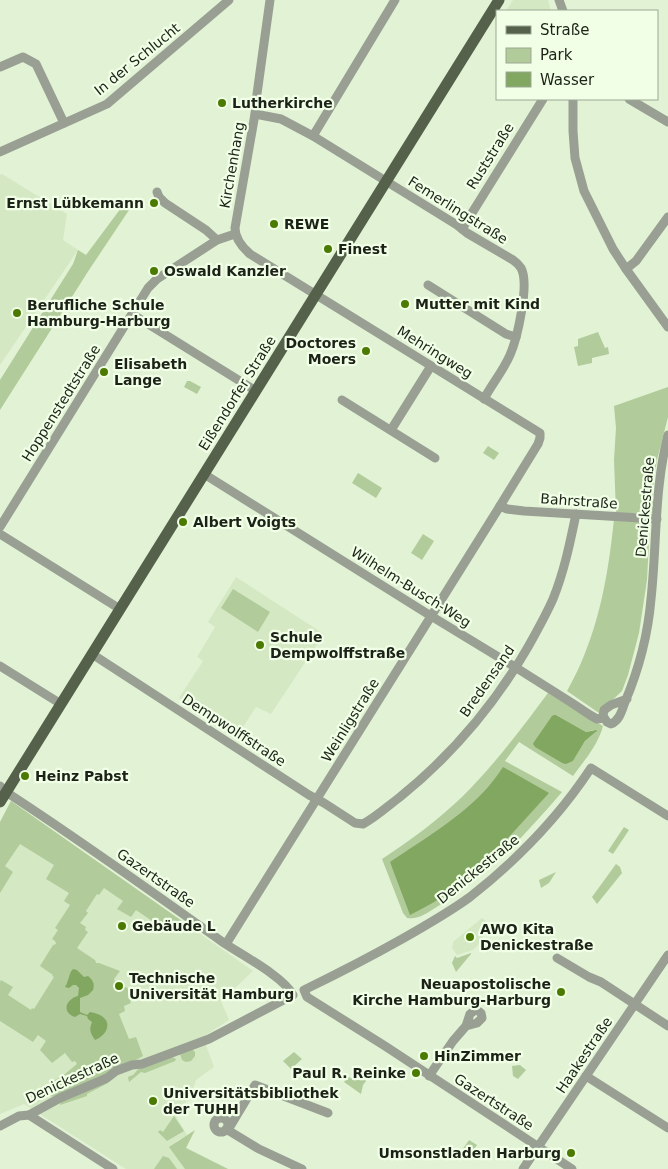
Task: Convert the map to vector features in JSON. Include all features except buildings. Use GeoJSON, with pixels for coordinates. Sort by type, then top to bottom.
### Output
{"type":"FeatureCollection","features":[{"type":"Feature","properties":{"kind":"main road","name":"Eißendorfer Straße"},"geometry":{"type":"LineString","coordinates":[[2,793],[61,704],[499,0]]}},
{"type":"Feature","properties":{"kind":"street","name":"In der Schlucht"},"geometry":{"type":"LineString","coordinates":[[0,151],[102,107],[229,0]]}},
{"type":"Feature","properties":{"kind":"street","name":"Kirchenhang"},"geometry":{"type":"LineString","coordinates":[[235,234],[255,114],[270,0]]}},
{"type":"Feature","properties":{"kind":"street"},"geometry":{"type":"LineString","coordinates":[[313,136],[395,0]]}},
{"type":"Feature","properties":{"kind":"street"},"geometry":{"type":"LineString","coordinates":[[0,67],[23,57],[36,64],[64,123]]}},
{"type":"Feature","properties":{"kind":"street","name":"Ruststraße"},"geometry":{"type":"LineString","coordinates":[[463,226],[542,100]]}},
{"type":"Feature","properties":{"kind":"street"},"geometry":{"type":"LineString","coordinates":[[573,100],[575,158],[584,191],[626,269],[668,327]]}},
{"type":"Feature","properties":{"kind":"street"},"geometry":{"type":"LineString","coordinates":[[631,100],[668,122]]}},
{"type":"Feature","properties":{"kind":"street","name":"Femerlingstraße"},"geometry":{"type":"LineString","coordinates":[[255,114],[281,119],[313,136],[463,226],[513,260],[521,268],[523,292],[516,337],[507,362],[484,399]]}},
{"type":"Feature","properties":{"kind":"street"},"geometry":{"type":"LineString","coordinates":[[157,192],[164,203],[206,230],[217,240]]}},
{"type":"Feature","properties":{"kind":"street"},"geometry":{"type":"LineString","coordinates":[[626,269],[636,261],[668,217]]}},
{"type":"Feature","properties":{"kind":"street"},"geometry":{"type":"LineString","coordinates":[[235,234],[240,244],[250,254],[316,294]]}},
{"type":"Feature","properties":{"kind":"street","name":"Hoppenstedtstraße"},"geometry":{"type":"LineString","coordinates":[[0,527],[148,288],[157,279],[217,240],[235,234]]}},
{"type":"Feature","properties":{"kind":"street"},"geometry":{"type":"LineString","coordinates":[[428,285],[506,334],[516,337]]}},
{"type":"Feature","properties":{"kind":"street","name":"Mehringweg"},"geometry":{"type":"LineString","coordinates":[[316,294],[540,434]]}},
{"type":"Feature","properties":{"kind":"street"},"geometry":{"type":"LineString","coordinates":[[132,314],[256,391]]}},
{"type":"Feature","properties":{"kind":"street"},"geometry":{"type":"LineString","coordinates":[[392,430],[431,366]]}},
{"type":"Feature","properties":{"kind":"street"},"geometry":{"type":"LineString","coordinates":[[342,400],[435,458]]}},
{"type":"Feature","properties":{"kind":"street","name":"Weinligstraße"},"geometry":{"type":"LineString","coordinates":[[226,944],[500,506],[540,440],[540,434]]}},
{"type":"Feature","properties":{"kind":"street","name":"Denickestraße"},"geometry":{"type":"LineString","coordinates":[[604,718],[610,724],[617,720],[639,665],[650,613],[660,475],[668,435]]}},
{"type":"Feature","properties":{"kind":"street","name":"Wilhelm-Busch-Weg"},"geometry":{"type":"LineString","coordinates":[[204,474],[590,715],[598,719],[604,718]]}},
{"type":"Feature","properties":{"kind":"street","name":"Bahrstraße"},"geometry":{"type":"LineString","coordinates":[[500,506],[507,509],[524,511],[657,519]]}},
{"type":"Feature","properties":{"kind":"street","name":"Bredensand"},"geometry":{"type":"LineString","coordinates":[[363,824],[392,804],[453,749],[484,712],[515,667],[553,599],[564,566],[576,514]]}},
{"type":"Feature","properties":{"kind":"street"},"geometry":{"type":"LineString","coordinates":[[0,534],[120,609]]}},
{"type":"Feature","properties":{"kind":"street","name":"Dempwolffstraße"},"geometry":{"type":"LineString","coordinates":[[92,654],[317,799],[355,822],[363,824]]}},
{"type":"Feature","properties":{"kind":"street"},"geometry":{"type":"LineString","coordinates":[[0,666],[61,704]]}},
{"type":"Feature","properties":{"kind":"street"},"geometry":{"type":"LineString","coordinates":[[604,718],[604,711],[607,707],[627,699]]}},
{"type":"Feature","properties":{"kind":"street","name":"Denickestraße"},"geometry":{"type":"LineString","coordinates":[[304,990],[414,932],[468,898],[512,862],[534,841],[566,804],[591,768],[668,816]]}},
{"type":"Feature","properties":{"kind":"street","name":"Gazertstraße"},"geometry":{"type":"LineString","coordinates":[[2,793],[84,844],[271,974],[290,990],[293,996]]}},
{"type":"Feature","properties":{"kind":"street","name":"Haakestraße"},"geometry":{"type":"LineString","coordinates":[[523,1169],[668,955]]}},
{"type":"Feature","properties":{"kind":"street"},"geometry":{"type":"LineString","coordinates":[[557,958],[601,982],[668,1026]]}},
{"type":"Feature","properties":{"kind":"street","name":"Gazertstraße"},"geometry":{"type":"LineString","coordinates":[[304,990],[307,997],[572,1169]]}},
{"type":"Feature","properties":{"kind":"street","name":"Denickestraße"},"geometry":{"type":"LineString","coordinates":[[0,1126],[108,1078],[116,1071],[132,1065],[142,1064],[209,1039],[293,996]]}},
{"type":"Feature","properties":{"kind":"street"},"geometry":{"type":"LineString","coordinates":[[429,1076],[453,1040],[466,1026]]}},
{"type":"Feature","properties":{"kind":"street"},"geometry":{"type":"LineString","coordinates":[[586,1076],[668,1128]]}},
{"type":"Feature","properties":{"kind":"street"},"geometry":{"type":"LineString","coordinates":[[302,1169],[259,1149],[227,1129],[255,1085],[328,1113]]}},
{"type":"Feature","properties":{"kind":"street"},"geometry":{"type":"LineString","coordinates":[[28,1115],[113,1169]]}},
{"type":"Feature","properties":{"kind":"shaded area"},"geometry":{"type":"Polygon","coordinates":[[[513,0],[548,0],[551,10],[507,10],[513,0]]]}},
{"type":"Feature","properties":{"kind":"shaded area","name":"Berufliche Schule Hamburg-Harburg"},"geometry":{"type":"Polygon","coordinates":[[[2,174],[67,214],[63,240],[78,250],[0,365],[0,175],[2,174]]]}},
{"type":"Feature","properties":{"kind":"shaded area","name":"Schule Dempwolffstraße"},"geometry":{"type":"Polygon","coordinates":[[[236,577],[324,634],[271,714],[256,707],[238,735],[179,698],[203,661],[197,657],[215,627],[208,622],[236,577]]]}},
{"type":"Feature","properties":{"kind":"shaded area","name":"Technische Universität Hamburg"},"geometry":{"type":"Polygon","coordinates":[[[11,801],[253,971],[221,1001],[229,1020],[203,1037],[214,1067],[196,1080],[189,1100],[174,1110],[187,1135],[175,1142],[228,1169],[126,1169],[24,1104],[0,1114],[0,822],[11,801]]]}},
{"type":"Feature","properties":{"kind":"shaded area","name":"AWO Kita Denickestraße"},"geometry":{"type":"Polygon","coordinates":[[[482,918],[491,925],[480,943],[473,950],[457,955],[452,948],[453,942],[482,918]]]}},
{"type":"Feature","properties":{"kind":"green space"},"geometry":{"type":"Polygon","coordinates":[[[127,200],[133,204],[0,410],[0,380],[73,264],[78,250],[86,255],[127,200]]]}},
{"type":"Feature","properties":{"kind":"green space"},"geometry":{"type":"Polygon","coordinates":[[[598,332],[605,348],[608,347],[609,354],[592,358],[592,363],[578,366],[574,347],[578,346],[578,339],[598,332]]]}},
{"type":"Feature","properties":{"kind":"green space"},"geometry":{"type":"Polygon","coordinates":[[[187,381],[201,387],[197,394],[184,387],[187,381]]]}},
{"type":"Feature","properties":{"kind":"green space"},"geometry":{"type":"Polygon","coordinates":[[[668,387],[668,417],[657,460],[653,488],[653,513],[616,513],[614,460],[616,428],[614,406],[668,387]]]}},
{"type":"Feature","properties":{"kind":"green space"},"geometry":{"type":"Polygon","coordinates":[[[488,446],[499,453],[494,460],[483,453],[488,446]]]}},
{"type":"Feature","properties":{"kind":"green space"},"geometry":{"type":"Polygon","coordinates":[[[358,473],[382,488],[376,498],[352,483],[358,473]]]}},
{"type":"Feature","properties":{"kind":"green space"},"geometry":{"type":"Polygon","coordinates":[[[614,519],[650,523],[647,580],[639,633],[628,675],[622,691],[599,713],[567,691],[588,646],[599,610],[610,556],[614,519]]]}},
{"type":"Feature","properties":{"kind":"green space"},"geometry":{"type":"Polygon","coordinates":[[[423,534],[434,541],[422,560],[411,553],[423,534]]]}},
{"type":"Feature","properties":{"kind":"green space"},"geometry":{"type":"Polygon","coordinates":[[[233,589],[270,612],[258,632],[221,608],[233,589]]]}},
{"type":"Feature","properties":{"kind":"green space"},"geometry":{"type":"Polygon","coordinates":[[[548,693],[603,726],[586,759],[573,776],[519,742],[505,761],[562,792],[519,840],[471,884],[426,914],[415,918],[407,918],[403,913],[382,859],[444,813],[475,784],[518,733],[548,693]],[[556,715],[534,746],[562,763],[573,761],[585,741],[596,732],[594,730],[586,732],[556,715]]]}},
{"type":"Feature","properties":{"kind":"green space"},"geometry":{"type":"Polygon","coordinates":[[[11,801],[182,921],[171,934],[136,910],[131,917],[117,909],[123,901],[104,888],[99,895],[97,894],[86,911],[88,913],[80,923],[86,927],[85,930],[88,932],[77,948],[95,960],[96,963],[120,971],[114,979],[115,982],[117,981],[130,990],[134,1000],[124,1006],[125,1011],[119,1014],[129,1039],[136,1037],[143,1056],[129,1064],[52,1097],[47,1085],[77,1064],[75,1061],[72,1062],[65,1053],[52,1063],[40,1050],[46,1041],[38,1035],[33,1042],[0,1021],[0,982],[1,980],[13,987],[8,995],[31,1010],[32,1008],[34,1009],[54,977],[40,966],[53,945],[56,944],[52,939],[58,930],[55,928],[70,905],[64,901],[69,893],[46,879],[54,865],[20,844],[5,866],[13,872],[0,893],[0,822],[11,801]]]}},
{"type":"Feature","properties":{"kind":"green space"},"geometry":{"type":"Polygon","coordinates":[[[624,827],[629,830],[613,854],[608,851],[624,827]]]}},
{"type":"Feature","properties":{"kind":"green space"},"geometry":{"type":"Polygon","coordinates":[[[616,864],[620,867],[622,873],[597,904],[592,897],[616,864]]]}},
{"type":"Feature","properties":{"kind":"green space"},"geometry":{"type":"Polygon","coordinates":[[[556,872],[549,883],[541,888],[539,880],[556,872]]]}},
{"type":"Feature","properties":{"kind":"green space"},"geometry":{"type":"Polygon","coordinates":[[[471,953],[456,972],[452,963],[455,956],[457,958],[471,953]]]}},
{"type":"Feature","properties":{"kind":"green space"},"geometry":{"type":"Polygon","coordinates":[[[192,1049],[195,1052],[195,1056],[191,1061],[186,1062],[182,1060],[180,1054],[192,1049]]]}},
{"type":"Feature","properties":{"kind":"green space"},"geometry":{"type":"Polygon","coordinates":[[[294,1052],[302,1059],[291,1069],[283,1061],[294,1052]]]}},
{"type":"Feature","properties":{"kind":"green space"},"geometry":{"type":"Polygon","coordinates":[[[170,1056],[176,1059],[175,1061],[145,1073],[141,1072],[129,1082],[128,1077],[133,1075],[141,1066],[170,1056]]]}},
{"type":"Feature","properties":{"kind":"green space"},"geometry":{"type":"Polygon","coordinates":[[[520,1065],[526,1070],[518,1079],[513,1076],[512,1066],[520,1065]]]}},
{"type":"Feature","properties":{"kind":"green space"},"geometry":{"type":"Polygon","coordinates":[[[348,1077],[366,1081],[361,1094],[344,1082],[348,1077]]]}},
{"type":"Feature","properties":{"kind":"green space"},"geometry":{"type":"Polygon","coordinates":[[[106,1082],[108,1083],[87,1094],[87,1096],[60,1105],[61,1101],[106,1082]]]}},
{"type":"Feature","properties":{"kind":"green space"},"geometry":{"type":"Polygon","coordinates":[[[174,1116],[184,1131],[167,1141],[158,1132],[160,1130],[163,1132],[174,1116]]]}},
{"type":"Feature","properties":{"kind":"green space"},"geometry":{"type":"Polygon","coordinates":[[[195,1130],[186,1148],[228,1169],[185,1169],[169,1147],[195,1130]]]}},
{"type":"Feature","properties":{"kind":"green space"},"geometry":{"type":"Polygon","coordinates":[[[469,1140],[477,1145],[468,1158],[460,1153],[469,1140]]]}},
{"type":"Feature","properties":{"kind":"green space"},"geometry":{"type":"Polygon","coordinates":[[[163,1156],[169,1158],[177,1169],[154,1169],[163,1156]]]}},
{"type":"Feature","properties":{"kind":"water"},"geometry":{"type":"Polygon","coordinates":[[[554,715],[586,732],[597,731],[585,741],[573,761],[566,764],[535,747],[533,744],[554,715]]]}},
{"type":"Feature","properties":{"kind":"water"},"geometry":{"type":"Polygon","coordinates":[[[503,767],[549,793],[469,877],[440,899],[410,915],[390,862],[467,808],[489,786],[503,767]]]}},
{"type":"Feature","properties":{"kind":"water"},"geometry":{"type":"Polygon","coordinates":[[[73,969],[77,970],[84,977],[88,976],[94,984],[93,990],[88,995],[80,998],[80,1012],[87,1015],[90,1012],[98,1014],[106,1020],[107,1027],[104,1034],[95,1040],[90,1031],[92,1022],[87,1016],[80,1014],[75,1017],[67,1009],[70,1000],[78,996],[79,988],[76,985],[69,988],[65,987],[73,969]]]}},
{"type":"Feature","properties":{"kind":"place","name":"Lutherkirche"},"geometry":{"type":"Point","coordinates":[222,103]}},
{"type":"Feature","properties":{"kind":"place","name":"Ernst Lübkemann"},"geometry":{"type":"Point","coordinates":[154,203]}},
{"type":"Feature","properties":{"kind":"place","name":"REWE"},"geometry":{"type":"Point","coordinates":[274,224]}},
{"type":"Feature","properties":{"kind":"place","name":"Finest"},"geometry":{"type":"Point","coordinates":[328,249]}},
{"type":"Feature","properties":{"kind":"place","name":"Oswald Kanzler"},"geometry":{"type":"Point","coordinates":[154,271]}},
{"type":"Feature","properties":{"kind":"place","name":"Mutter mit Kind"},"geometry":{"type":"Point","coordinates":[405,304]}},
{"type":"Feature","properties":{"kind":"place","name":"Berufliche Schule Hamburg-Harburg"},"geometry":{"type":"Point","coordinates":[17,313]}},
{"type":"Feature","properties":{"kind":"place","name":"Doctores Moers"},"geometry":{"type":"Point","coordinates":[366,351]}},
{"type":"Feature","properties":{"kind":"place","name":"Elisabeth Lange"},"geometry":{"type":"Point","coordinates":[104,372]}},
{"type":"Feature","properties":{"kind":"place","name":"Albert Voigts"},"geometry":{"type":"Point","coordinates":[183,522]}},
{"type":"Feature","properties":{"kind":"place","name":"Schule Dempwolffstraße"},"geometry":{"type":"Point","coordinates":[260,645]}},
{"type":"Feature","properties":{"kind":"place","name":"Heinz Pabst"},"geometry":{"type":"Point","coordinates":[25,776]}},
{"type":"Feature","properties":{"kind":"place","name":"Gebäude L"},"geometry":{"type":"Point","coordinates":[122,926]}},
{"type":"Feature","properties":{"kind":"place","name":"AWO Kita Denickestraße"},"geometry":{"type":"Point","coordinates":[470,937]}},
{"type":"Feature","properties":{"kind":"place","name":"Technische Universität Hamburg"},"geometry":{"type":"Point","coordinates":[119,986]}},
{"type":"Feature","properties":{"kind":"place","name":"Neuapostolische Kirche Hamburg-Harburg"},"geometry":{"type":"Point","coordinates":[561,992]}},
{"type":"Feature","properties":{"kind":"place","name":"HinZimmer"},"geometry":{"type":"Point","coordinates":[424,1056]}},
{"type":"Feature","properties":{"kind":"place","name":"Paul R. Reinke"},"geometry":{"type":"Point","coordinates":[416,1073]}},
{"type":"Feature","properties":{"kind":"place","name":"Universitätsbibliothek der TUHH"},"geometry":{"type":"Point","coordinates":[153,1101]}},
{"type":"Feature","properties":{"kind":"place","name":"Umsonstladen Harburg"},"geometry":{"type":"Point","coordinates":[571,1153]}}]}
